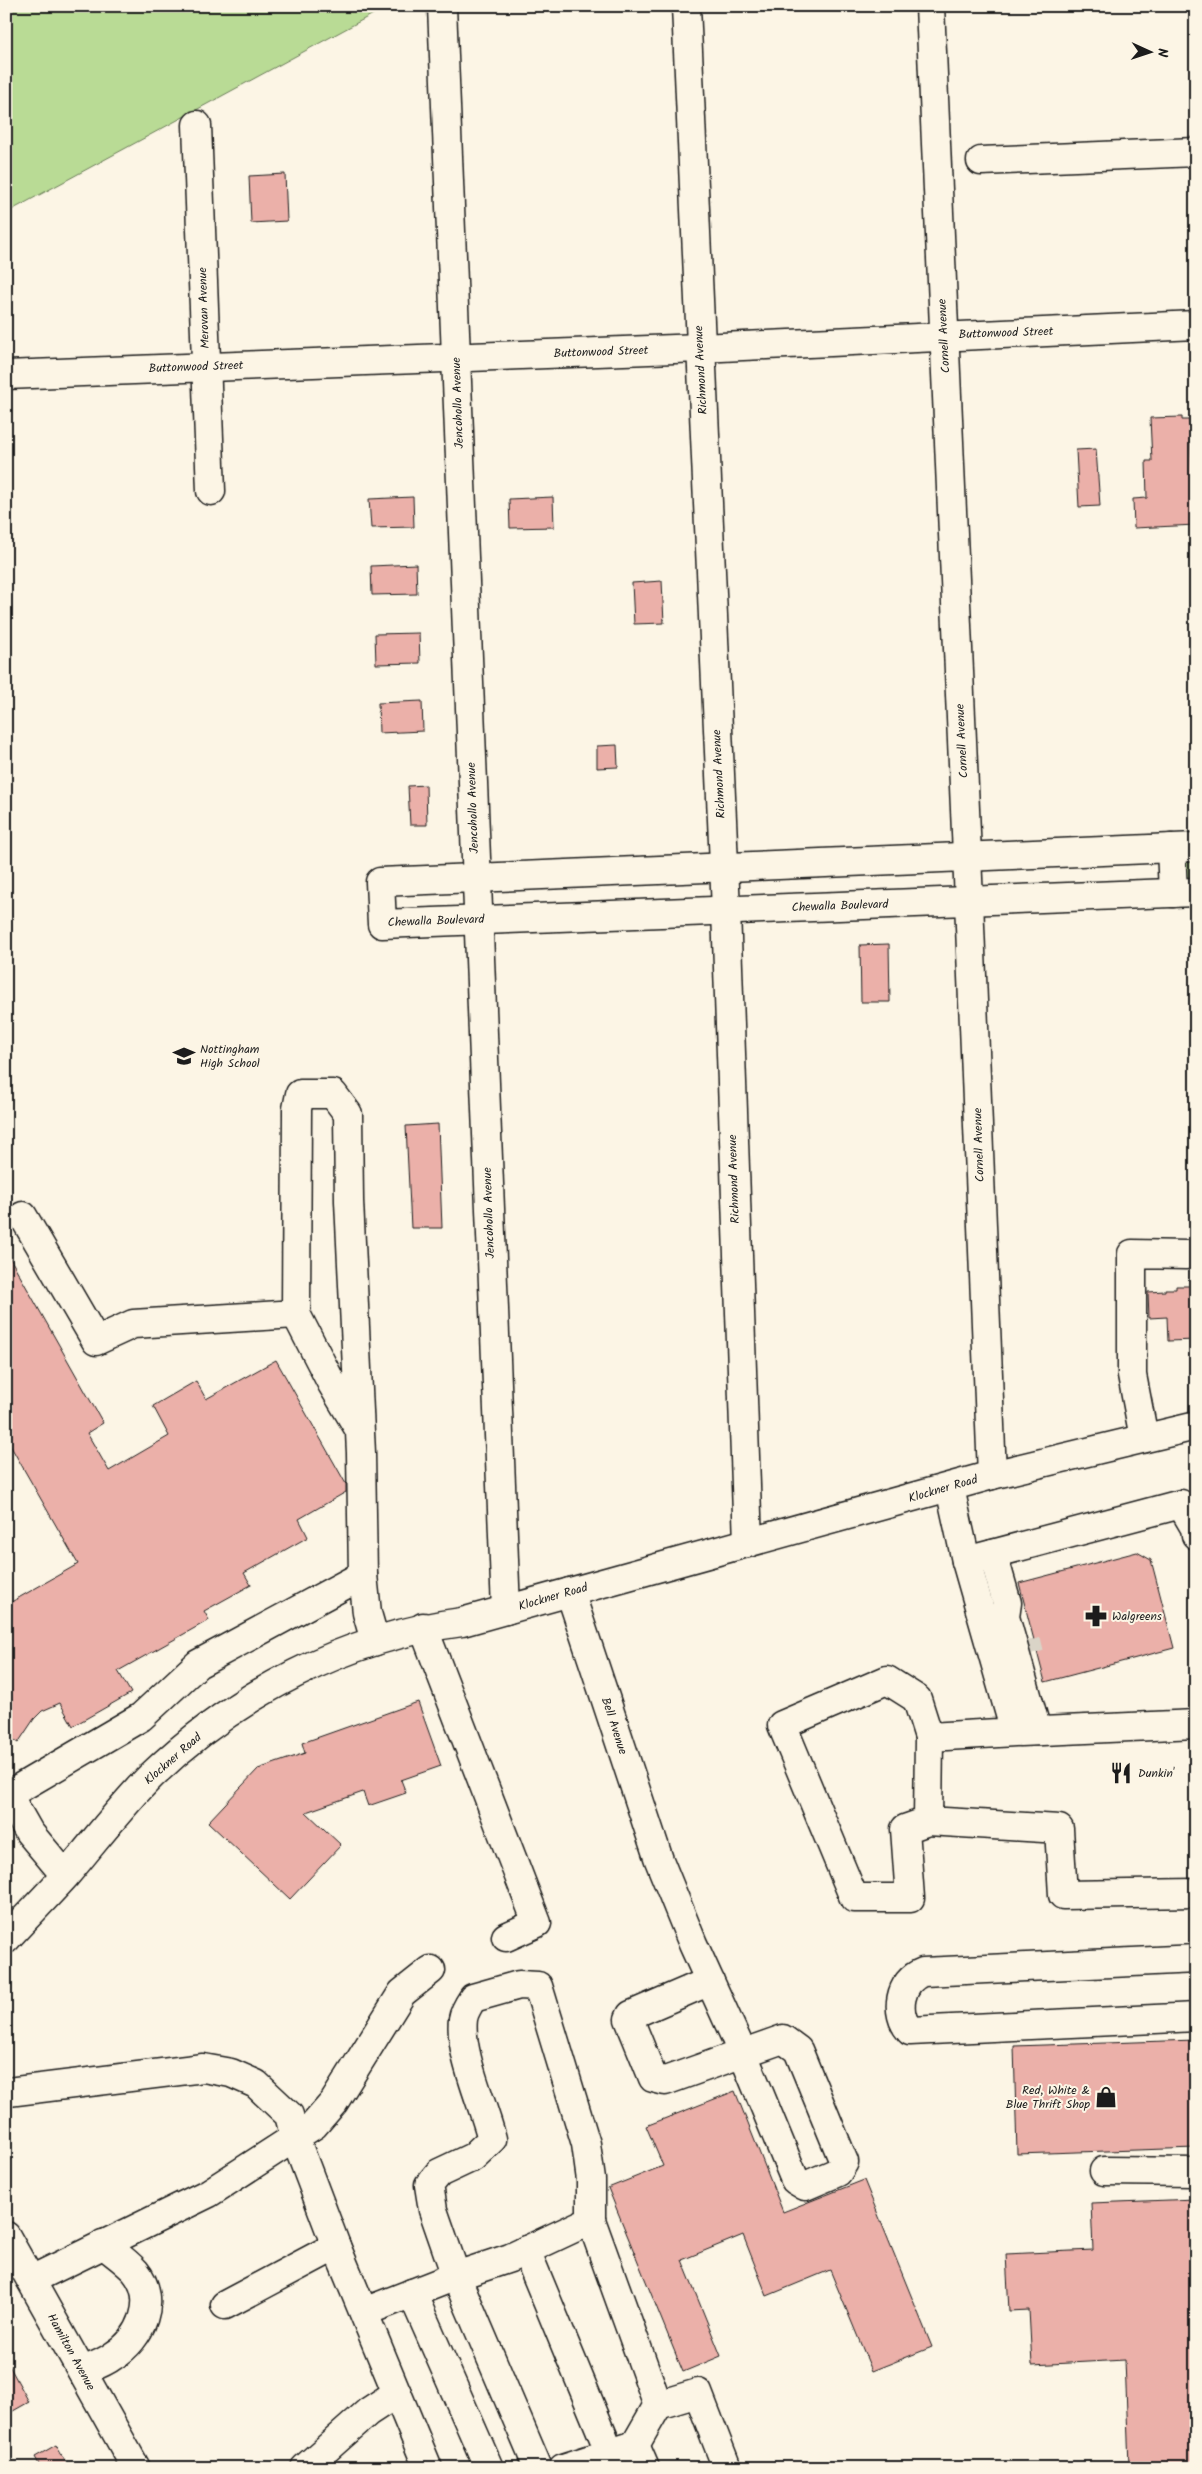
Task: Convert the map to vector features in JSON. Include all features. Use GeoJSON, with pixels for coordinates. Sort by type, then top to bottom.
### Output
{"type":"FeatureCollection","features":[{"type":"Feature","properties":{"kind":"street","name":"Jencohollo Avenue"},"geometry":{"type":"LineString","coordinates":[[442,6],[506,1610]]}},
{"type":"Feature","properties":{"kind":"street","name":"Richmond Avenue"},"geometry":{"type":"LineString","coordinates":[[686,6],[726,910],[748,1543]]}},
{"type":"Feature","properties":{"kind":"street","name":"Cornell Avenue"},"geometry":{"type":"LineString","coordinates":[[930,6],[992,1476]]}},
{"type":"Feature","properties":{"kind":"street","name":"Merovan Avenue"},"geometry":{"type":"LineString","coordinates":[[197,125],[212,491]]}},
{"type":"Feature","properties":{"kind":"street"},"geometry":{"type":"LineString","coordinates":[[981,161],[1196,152]]}},
{"type":"Feature","properties":{"kind":"street","name":"Buttonwood Street"},"geometry":{"type":"LineString","coordinates":[[6,374],[700,348],[944,335],[1196,325]]}},
{"type":"Feature","properties":{"kind":"street"},"geometry":{"type":"LineString","coordinates":[[1183,848],[1184,892]]}},
{"type":"Feature","properties":{"kind":"street","name":"Chewalla Boulevard"},"geometry":{"type":"LineString","coordinates":[[1183,848],[380,882],[382,924],[1184,892]]}},
{"type":"Feature","properties":{"kind":"street"},"geometry":{"type":"LineString","coordinates":[[360,1429],[332,1384],[296,1314],[297,1108],[300,1094],[333,1094],[348,1114],[348,1200],[360,1429],[363,1575],[368,1613],[375,1641]]}},
{"type":"Feature","properties":{"kind":"street"},"geometry":{"type":"LineString","coordinates":[[23,1216],[96,1341],[133,1324],[296,1314]]}},
{"type":"Feature","properties":{"kind":"street"},"geometry":{"type":"LineString","coordinates":[[1144,1438],[1132,1374],[1132,1254],[1186,1255]]}},
{"type":"Feature","properties":{"kind":"street","name":"Klockner Road"},"geometry":{"type":"LineString","coordinates":[[6,1938],[66,1875],[152,1776],[192,1742],[272,1686],[304,1668],[375,1641],[423,1627],[462,1622],[992,1476],[1196,1426]]}},
{"type":"Feature","properties":{"kind":"street"},"geometry":{"type":"LineString","coordinates":[[950,1488],[966,1561],[1034,1731]]}},
{"type":"Feature","properties":{"kind":"street"},"geometry":{"type":"LineString","coordinates":[[966,1561],[1181,1504],[1195,1528],[1196,1535]]}},
{"type":"Feature","properties":{"kind":"street"},"geometry":{"type":"LineString","coordinates":[[993,1554],[1007,1603],[1005,1617],[1034,1731]]}},
{"type":"Feature","properties":{"kind":"street"},"geometry":{"type":"LineString","coordinates":[[66,1875],[29,1832],[7,1796],[141,1717],[198,1664],[363,1575]]}},
{"type":"Feature","properties":{"kind":"street","name":"Bell Avenue"},"geometry":{"type":"LineString","coordinates":[[570,1592],[659,1860],[743,2054]]}},
{"type":"Feature","properties":{"kind":"street"},"geometry":{"type":"LineString","coordinates":[[1007,1603],[1019,1611],[1029,1647],[1034,1731]]}},
{"type":"Feature","properties":{"kind":"street"},"geometry":{"type":"LineString","coordinates":[[423,1627],[537,1923],[506,1937]]}},
{"type":"Feature","properties":{"kind":"street"},"geometry":{"type":"LineString","coordinates":[[928,1820],[930,1737],[917,1699],[887,1680],[782,1726],[854,1898],[910,1898],[905,1829],[928,1820],[1059,1829],[1063,1896],[1196,1893]]}},
{"type":"Feature","properties":{"kind":"street"},"geometry":{"type":"LineString","coordinates":[[930,1737],[1196,1724]]}},
{"type":"Feature","properties":{"kind":"street"},"geometry":{"type":"LineString","coordinates":[[1196,1959],[923,1972],[913,1976],[903,1987],[902,2005],[904,2024],[910,2031],[1196,2017]]}},
{"type":"Feature","properties":{"kind":"street"},"geometry":{"type":"LineString","coordinates":[[31,2280],[209,2193],[314,2125],[334,2102],[402,1993],[431,1970]]}},
{"type":"Feature","properties":{"kind":"street"},"geometry":{"type":"LineString","coordinates":[[710,1981],[631,2015],[629,2019],[653,2078],[665,2081],[783,2038],[798,2050],[844,2162],[838,2172],[804,2186],[795,2180],[743,2054]]}},
{"type":"Feature","properties":{"kind":"street"},"geometry":{"type":"LineString","coordinates":[[538,2468],[456,2276],[433,2210],[429,2185],[439,2173],[473,2157],[492,2139],[485,2110],[463,2046],[463,2017],[473,1998],[519,1984],[538,1986],[586,2144],[591,2180],[591,2220],[658,2404]]}},
{"type":"Feature","properties":{"kind":"street"},"geometry":{"type":"LineString","coordinates":[[8,2092],[203,2068],[231,2073],[256,2084],[290,2115],[295,2138],[336,2246],[428,2468]]}},
{"type":"Feature","properties":{"kind":"street"},"geometry":{"type":"LineString","coordinates":[[1104,2171],[1196,2172]]}},
{"type":"Feature","properties":{"kind":"street"},"geometry":{"type":"LineString","coordinates":[[364,2312],[456,2276],[510,2258],[591,2220]]}},
{"type":"Feature","properties":{"kind":"street","name":"Hamilton Avenue"},"geometry":{"type":"LineString","coordinates":[[6,2236],[136,2468]]}},
{"type":"Feature","properties":{"kind":"street"},"geometry":{"type":"LineString","coordinates":[[82,2371],[113,2356],[131,2342],[142,2324],[147,2299],[142,2283],[135,2272],[103,2244]]}},
{"type":"Feature","properties":{"kind":"street"},"geometry":{"type":"LineString","coordinates":[[225,2305],[336,2246]]}},
{"type":"Feature","properties":{"kind":"street"},"geometry":{"type":"LineString","coordinates":[[526,2250],[630,2455]]}},
{"type":"Feature","properties":{"kind":"street"},"geometry":{"type":"LineString","coordinates":[[412,2293],[489,2468]]}},
{"type":"Feature","properties":{"kind":"street"},"geometry":{"type":"LineString","coordinates":[[305,2468],[368,2412],[397,2392]]}},
{"type":"Feature","properties":{"kind":"street"},"geometry":{"type":"LineString","coordinates":[[630,2455],[658,2404],[698,2393],[727,2468]]}},
{"type":"Feature","properties":{"kind":"street"},"geometry":{"type":"LineString","coordinates":[[563,2468],[630,2455]]}},
{"type":"Feature","properties":{"kind":"green space"},"geometry":{"type":"Polygon","coordinates":[[[6,6],[388,6],[6,213],[6,6]]]}},
{"type":"Feature","properties":{"kind":"green space"},"geometry":{"type":"Polygon","coordinates":[[[1196,861],[1196,880],[1185,879],[1184,863],[1196,861]]]}},
{"type":"Feature","properties":{"kind":"building"},"geometry":{"type":"Polygon","coordinates":[[[285,174],[287,221],[251,223],[249,176],[285,174]]]}},
{"type":"Feature","properties":{"kind":"building"},"geometry":{"type":"Polygon","coordinates":[[[1182,417],[1182,420],[1189,420],[1196,525],[1134,528],[1133,499],[1147,498],[1146,461],[1152,461],[1150,418],[1182,417]]]}},
{"type":"Feature","properties":{"kind":"building"},"geometry":{"type":"Polygon","coordinates":[[[1096,449],[1100,506],[1079,507],[1076,450],[1096,449]]]}},
{"type":"Feature","properties":{"kind":"building"},"geometry":{"type":"Polygon","coordinates":[[[413,497],[414,527],[371,528],[369,499],[413,497]]]}},
{"type":"Feature","properties":{"kind":"building"},"geometry":{"type":"Polygon","coordinates":[[[553,497],[554,527],[510,528],[509,499],[553,497]]]}},
{"type":"Feature","properties":{"kind":"building"},"geometry":{"type":"Polygon","coordinates":[[[416,564],[417,594],[372,595],[371,566],[416,564]]]}},
{"type":"Feature","properties":{"kind":"building"},"geometry":{"type":"Polygon","coordinates":[[[662,581],[664,623],[634,624],[632,583],[662,581]]]}},
{"type":"Feature","properties":{"kind":"building"},"geometry":{"type":"Polygon","coordinates":[[[419,633],[420,663],[376,664],[375,634],[419,633]]]}},
{"type":"Feature","properties":{"kind":"building"},"geometry":{"type":"Polygon","coordinates":[[[422,701],[423,731],[379,733],[378,703],[422,701]]]}},
{"type":"Feature","properties":{"kind":"building"},"geometry":{"type":"Polygon","coordinates":[[[617,745],[618,767],[597,768],[597,746],[617,745]]]}},
{"type":"Feature","properties":{"kind":"building"},"geometry":{"type":"Polygon","coordinates":[[[426,785],[427,825],[410,825],[408,786],[426,785]]]}},
{"type":"Feature","properties":{"kind":"building"},"geometry":{"type":"Polygon","coordinates":[[[889,944],[890,1002],[861,1002],[860,945],[889,944]]]}},
{"type":"Feature","properties":{"kind":"building"},"geometry":{"type":"Polygon","coordinates":[[[438,1124],[442,1228],[411,1228],[406,1126],[438,1124]]]}},
{"type":"Feature","properties":{"kind":"building"},"geometry":{"type":"Polygon","coordinates":[[[6,1251],[103,1423],[87,1433],[109,1471],[169,1436],[153,1406],[196,1381],[206,1399],[276,1360],[346,1484],[346,1492],[299,1519],[308,1537],[244,1573],[251,1585],[204,1611],[209,1620],[118,1671],[131,1693],[73,1726],[60,1703],[42,1711],[34,1719],[18,1743],[6,1735],[6,1605],[78,1564],[6,1438],[6,1251]]]}},
{"type":"Feature","properties":{"kind":"building"},"geometry":{"type":"Polygon","coordinates":[[[1176,1286],[1194,1286],[1196,1340],[1168,1341],[1167,1317],[1149,1318],[1148,1292],[1176,1289],[1176,1286]]]}},
{"type":"Feature","properties":{"kind":"building","name":"Walgreens"},"geometry":{"type":"Polygon","coordinates":[[[1137,1552],[1151,1560],[1174,1648],[1045,1682],[1019,1583],[1137,1552]]]}},
{"type":"Feature","properties":{"kind":"building"},"geometry":{"type":"Polygon","coordinates":[[[418,1702],[441,1766],[401,1780],[406,1793],[368,1806],[363,1792],[306,1812],[341,1845],[290,1899],[208,1822],[258,1769],[305,1753],[302,1743],[418,1702]]]}},
{"type":"Feature","properties":{"kind":"building","name":"Red, White & Blue Thrift Shop"},"geometry":{"type":"Polygon","coordinates":[[[1196,2040],[1196,2148],[1017,2154],[1014,2046],[1196,2040]]]}},
{"type":"Feature","properties":{"kind":"building"},"geometry":{"type":"Polygon","coordinates":[[[735,2091],[783,2212],[864,2180],[932,2347],[872,2371],[830,2270],[767,2296],[743,2235],[682,2260],[721,2356],[683,2372],[608,2188],[663,2166],[646,2126],[735,2091]]]}},
{"type":"Feature","properties":{"kind":"building"},"geometry":{"type":"Polygon","coordinates":[[[1196,2199],[1196,2464],[1129,2466],[1125,2360],[1032,2365],[1029,2310],[1009,2311],[1006,2254],[1093,2250],[1091,2203],[1196,2199]]]}},
{"type":"Feature","properties":{"kind":"building"},"geometry":{"type":"Polygon","coordinates":[[[6,2360],[29,2402],[6,2415],[6,2360]]]}},
{"type":"Feature","properties":{"kind":"building"},"geometry":{"type":"Polygon","coordinates":[[[56,2445],[69,2468],[41,2468],[35,2457],[56,2445]]]}},
{"type":"Feature","properties":{"kind":"tunnel"},"geometry":{"type":"LineString","coordinates":[[1027,1641],[1030,1654]]}},
{"type":"Feature","properties":{"kind":"place","name":"Nottingham High School"},"geometry":{"type":"Point","coordinates":[184,1056]}},
{"type":"Feature","properties":{"kind":"place","name":"Walgreens"},"geometry":{"type":"Point","coordinates":[1096,1616]}},
{"type":"Feature","properties":{"kind":"place","name":"Dunkin'"},"geometry":{"type":"Point","coordinates":[1121,1773]}},
{"type":"Feature","properties":{"kind":"place","name":"Red, White & Blue Thrift Shop"},"geometry":{"type":"Point","coordinates":[1106,2097]}}]}
